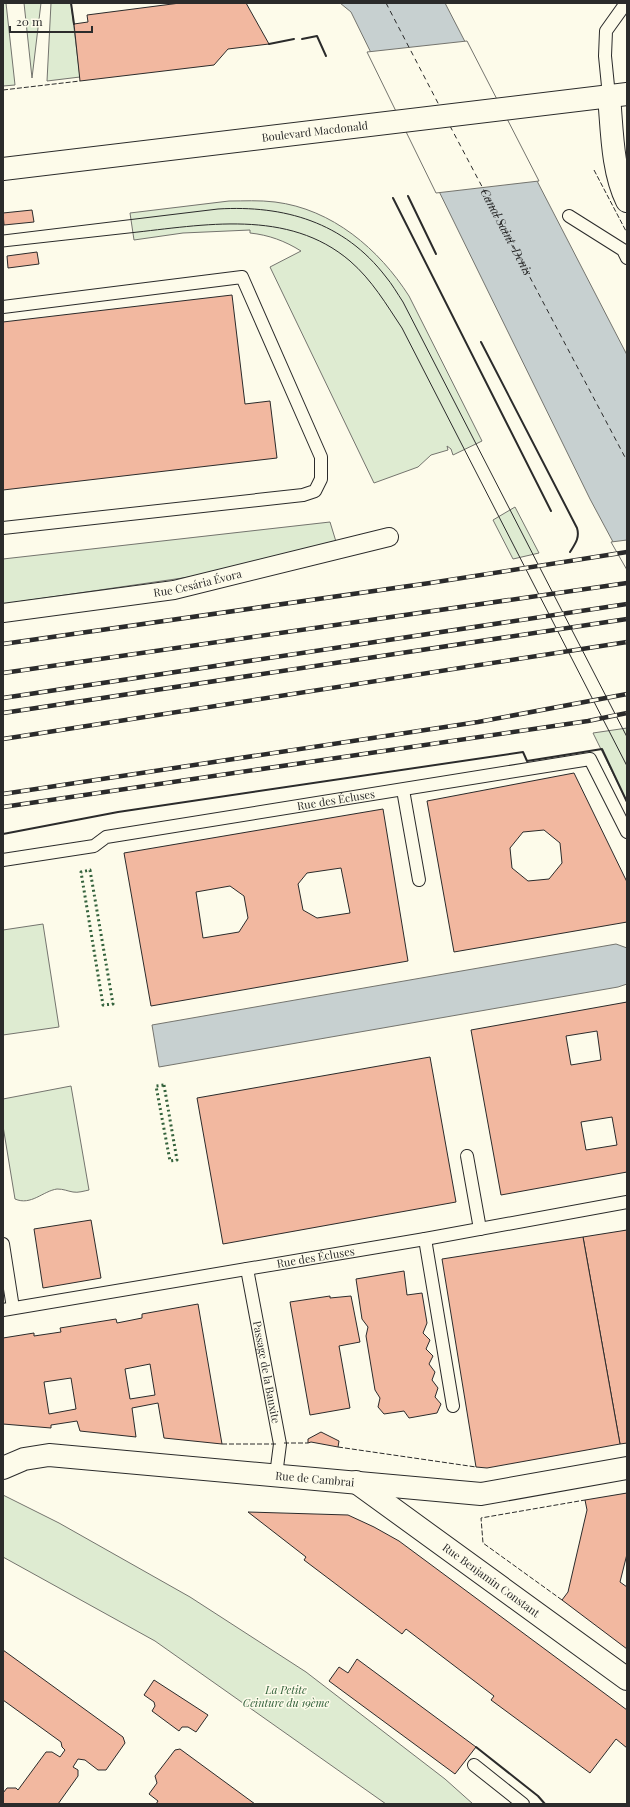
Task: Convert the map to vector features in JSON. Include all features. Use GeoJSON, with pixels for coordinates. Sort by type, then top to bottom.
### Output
{"type":"FeatureCollection","features":[{"type":"Feature","properties":{"kind":"street","name":"Boulevard Macdonald"},"geometry":{"type":"LineString","coordinates":[[3,169],[618,95]]}},
{"type":"Feature","properties":{"kind":"street"},"geometry":{"type":"LineString","coordinates":[[618,95],[612,135],[620,187],[627,201]]}},
{"type":"Feature","properties":{"kind":"street","name":"Rue Cesária Évora"},"geometry":{"type":"LineString","coordinates":[[3,613],[174,590],[389,537]]}},
{"type":"Feature","properties":{"kind":"street","name":"Rue de Cambrai"},"geometry":{"type":"LineString","coordinates":[[3,1468],[24,1459],[49,1455],[355,1481],[481,1494],[627,1468]]}},
{"type":"Feature","properties":{"kind":"street","name":"Rue Benjamin Constant"},"geometry":{"type":"LineString","coordinates":[[355,1481],[627,1679]]}},
{"type":"Feature","properties":{"kind":"lane"},"geometry":{"type":"LineString","coordinates":[[618,95],[605,56],[606,31],[626,3]]}},
{"type":"Feature","properties":{"kind":"lane"},"geometry":{"type":"LineString","coordinates":[[569,216],[623,250],[627,258]]}},
{"type":"Feature","properties":{"kind":"lane"},"geometry":{"type":"LineString","coordinates":[[3,308],[242,277],[321,457],[321,479],[315,491],[303,495],[3,528]]}},
{"type":"Feature","properties":{"kind":"lane","name":"Rue des Écluses"},"geometry":{"type":"LineString","coordinates":[[3,860],[94,846],[106,837],[590,759],[627,832]]}},
{"type":"Feature","properties":{"kind":"lane"},"geometry":{"type":"LineString","coordinates":[[403,790],[418,880]]}},
{"type":"Feature","properties":{"kind":"lane"},"geometry":{"type":"LineString","coordinates":[[467,1156],[480,1229]]}},
{"type":"Feature","properties":{"kind":"lane","name":"Rue des Écluses"},"geometry":{"type":"LineString","coordinates":[[8,1309],[425,1239],[627,1202]]}},
{"type":"Feature","properties":{"kind":"lane"},"geometry":{"type":"LineString","coordinates":[[425,1239],[454,1406]]}},
{"type":"Feature","properties":{"kind":"lane"},"geometry":{"type":"LineString","coordinates":[[3,1244],[8,1309]]}},
{"type":"Feature","properties":{"kind":"lane","name":"Passage de la Bauxite"},"geometry":{"type":"LineString","coordinates":[[247,1269],[280,1444],[276,1475]]}},
{"type":"Feature","properties":{"kind":"lane"},"geometry":{"type":"LineString","coordinates":[[474,1766],[523,1804]]}},
{"type":"Feature","properties":{"kind":"green space"},"geometry":{"type":"Polygon","coordinates":[[[3,3],[6,3],[15,85],[3,86],[3,3]]]}},
{"type":"Feature","properties":{"kind":"green space"},"geometry":{"type":"Polygon","coordinates":[[[24,3],[41,3],[32,78],[24,3]]]}},
{"type":"Feature","properties":{"kind":"green space"},"geometry":{"type":"Polygon","coordinates":[[[51,3],[71,3],[80,77],[47,81],[51,3]]]}},
{"type":"Feature","properties":{"kind":"green space"},"geometry":{"type":"Polygon","coordinates":[[[229,201],[269,201],[296,206],[335,222],[368,247],[383,262],[409,296],[482,441],[453,455],[451,449],[447,446],[448,450],[431,455],[418,467],[374,483],[270,267],[301,251],[277,239],[250,233],[250,230],[183,233],[134,240],[130,213],[229,201]]]}},
{"type":"Feature","properties":{"kind":"green space"},"geometry":{"type":"Polygon","coordinates":[[[515,507],[539,553],[513,559],[493,520],[515,507]]]}},
{"type":"Feature","properties":{"kind":"green space"},"geometry":{"type":"Polygon","coordinates":[[[330,522],[341,558],[210,574],[3,604],[3,559],[330,522]]]}},
{"type":"Feature","properties":{"kind":"green space"},"geometry":{"type":"Polygon","coordinates":[[[627,728],[627,802],[593,733],[627,728]]]}},
{"type":"Feature","properties":{"kind":"green space"},"geometry":{"type":"Polygon","coordinates":[[[43,924],[59,1027],[3,1035],[3,930],[43,924]]]}},
{"type":"Feature","properties":{"kind":"green space"},"geometry":{"type":"Polygon","coordinates":[[[71,1086],[89,1190],[75,1192],[57,1189],[26,1201],[15,1199],[3,1126],[3,1099],[71,1086]]]}},
{"type":"Feature","properties":{"kind":"green space","name":"La Petite Ceinture du 19ème"},"geometry":{"type":"Polygon","coordinates":[[[3,1495],[59,1523],[190,1597],[306,1672],[445,1779],[473,1804],[386,1804],[155,1641],[3,1557],[3,1495]]]}},
{"type":"Feature","properties":{"kind":"water","name":"Canal Saint-Denis"},"geometry":{"type":"Polygon","coordinates":[[[340,3],[445,3],[627,355],[627,568],[590,499],[351,12],[340,3]]]}},
{"type":"Feature","properties":{"kind":"water"},"geometry":{"type":"Polygon","coordinates":[[[616,944],[627,948],[627,984],[618,987],[159,1067],[152,1025],[616,944]]]}},
{"type":"Feature","properties":{"kind":"pier"},"geometry":{"type":"Polygon","coordinates":[[[467,41],[539,181],[436,193],[367,52],[467,41]]]}},
{"type":"Feature","properties":{"kind":"pier"},"geometry":{"type":"Polygon","coordinates":[[[627,540],[627,570],[611,542],[627,540]]]}},
{"type":"Feature","properties":{"kind":"building"},"geometry":{"type":"Polygon","coordinates":[[[180,3],[246,3],[269,44],[228,49],[214,65],[80,81],[74,24],[88,22],[87,15],[180,3]]]}},
{"type":"Feature","properties":{"kind":"building"},"geometry":{"type":"Polygon","coordinates":[[[32,210],[34,222],[4,225],[3,213],[32,210]]]}},
{"type":"Feature","properties":{"kind":"building"},"geometry":{"type":"Polygon","coordinates":[[[37,252],[39,264],[8,268],[7,256],[37,252]]]}},
{"type":"Feature","properties":{"kind":"building"},"geometry":{"type":"Polygon","coordinates":[[[232,295],[245,404],[270,401],[277,458],[3,490],[3,322],[232,295]]]}},
{"type":"Feature","properties":{"kind":"building"},"geometry":{"type":"Polygon","coordinates":[[[574,773],[627,882],[627,922],[454,952],[427,801],[574,773]],[[544,830],[523,832],[510,848],[512,868],[528,881],[549,879],[562,863],[560,843],[544,830]]]}},
{"type":"Feature","properties":{"kind":"building"},"geometry":{"type":"Polygon","coordinates":[[[383,809],[408,961],[151,1006],[124,853],[383,809]],[[341,868],[307,873],[298,884],[303,910],[317,918],[350,913],[341,868]],[[230,886],[196,892],[203,938],[239,932],[248,918],[244,896],[230,886]]]}},
{"type":"Feature","properties":{"kind":"building"},"geometry":{"type":"Polygon","coordinates":[[[627,1002],[627,1172],[501,1195],[471,1030],[627,1002]],[[597,1031],[566,1036],[571,1065],[601,1060],[597,1031]],[[612,1117],[581,1122],[586,1150],[617,1145],[612,1117]]]}},
{"type":"Feature","properties":{"kind":"building"},"geometry":{"type":"Polygon","coordinates":[[[430,1057],[456,1202],[223,1244],[197,1098],[430,1057]]]}},
{"type":"Feature","properties":{"kind":"building"},"geometry":{"type":"Polygon","coordinates":[[[91,1220],[101,1278],[43,1288],[34,1229],[91,1220]]]}},
{"type":"Feature","properties":{"kind":"building"},"geometry":{"type":"Polygon","coordinates":[[[627,1230],[627,1443],[620,1444],[583,1237],[627,1230]]]}},
{"type":"Feature","properties":{"kind":"building"},"geometry":{"type":"Polygon","coordinates":[[[583,1237],[620,1444],[487,1468],[476,1467],[442,1259],[583,1237]]]}},
{"type":"Feature","properties":{"kind":"building"},"geometry":{"type":"Polygon","coordinates":[[[404,1271],[407,1295],[422,1293],[427,1323],[423,1333],[430,1340],[426,1349],[433,1356],[429,1364],[435,1372],[432,1380],[438,1388],[435,1397],[441,1404],[437,1413],[409,1418],[404,1411],[384,1414],[378,1407],[380,1398],[375,1390],[366,1336],[368,1327],[362,1319],[356,1279],[404,1271]]]}},
{"type":"Feature","properties":{"kind":"building"},"geometry":{"type":"Polygon","coordinates":[[[330,1296],[330,1298],[351,1296],[360,1342],[339,1346],[350,1408],[310,1415],[290,1302],[330,1296]]]}},
{"type":"Feature","properties":{"kind":"building"},"geometry":{"type":"Polygon","coordinates":[[[198,1304],[222,1444],[164,1438],[158,1403],[132,1408],[136,1437],[80,1431],[77,1421],[51,1425],[51,1428],[3,1424],[3,1338],[34,1333],[34,1336],[61,1332],[60,1328],[116,1319],[117,1323],[142,1318],[142,1314],[198,1304]],[[150,1364],[125,1369],[130,1399],[155,1395],[150,1364]],[[71,1378],[44,1382],[49,1414],[76,1409],[71,1378]]]}},
{"type":"Feature","properties":{"kind":"building"},"geometry":{"type":"Polygon","coordinates":[[[321,1432],[339,1441],[338,1447],[311,1442],[308,1443],[308,1439],[321,1432]]]}},
{"type":"Feature","properties":{"kind":"building"},"geometry":{"type":"Polygon","coordinates":[[[627,1493],[627,1554],[620,1582],[627,1587],[627,1649],[562,1600],[568,1592],[587,1510],[585,1500],[627,1493]]]}},
{"type":"Feature","properties":{"kind":"building"},"geometry":{"type":"Polygon","coordinates":[[[248,1512],[348,1515],[399,1541],[627,1710],[627,1748],[616,1739],[590,1773],[491,1700],[494,1696],[406,1629],[402,1634],[304,1560],[306,1557],[248,1512]]]}},
{"type":"Feature","properties":{"kind":"building"},"geometry":{"type":"Polygon","coordinates":[[[3,1650],[123,1737],[125,1743],[106,1770],[98,1770],[85,1760],[78,1759],[73,1767],[78,1770],[78,1776],[58,1804],[3,1804],[3,1793],[7,1788],[16,1788],[18,1790],[46,1752],[52,1752],[60,1757],[65,1750],[62,1747],[61,1742],[3,1700],[3,1650]]]}},
{"type":"Feature","properties":{"kind":"building"},"geometry":{"type":"Polygon","coordinates":[[[357,1659],[476,1747],[455,1774],[329,1681],[339,1667],[348,1673],[357,1659]]]}},
{"type":"Feature","properties":{"kind":"building"},"geometry":{"type":"Polygon","coordinates":[[[154,1680],[208,1715],[196,1732],[188,1727],[182,1727],[179,1731],[152,1711],[155,1706],[154,1702],[144,1695],[154,1680]]]}},
{"type":"Feature","properties":{"kind":"building"},"geometry":{"type":"Polygon","coordinates":[[[180,1749],[255,1804],[156,1804],[158,1801],[149,1794],[157,1783],[155,1776],[175,1750],[180,1749]]]}},
{"type":"Feature","properties":{"kind":"ferry route"},"geometry":{"type":"LineString","coordinates":[[386,3],[439,105]]}},
{"type":"Feature","properties":{"kind":"ferry route"},"geometry":{"type":"LineString","coordinates":[[450,126],[627,461]]}},
{"type":"Feature","properties":{"kind":"tram line"},"geometry":{"type":"LineString","coordinates":[[3,235],[218,209],[242,209],[266,210],[289,214],[332,230],[351,243],[369,258],[386,277],[403,302],[627,737]]}},
{"type":"Feature","properties":{"kind":"tram line"},"geometry":{"type":"LineString","coordinates":[[3,247],[216,224],[244,224],[273,227],[300,233],[326,244],[350,261],[372,284],[402,328],[627,766]]}},
{"type":"Feature","properties":{"kind":"railway"},"geometry":{"type":"LineString","coordinates":[[3,644],[430,583],[627,552]]}},
{"type":"Feature","properties":{"kind":"railway"},"geometry":{"type":"LineString","coordinates":[[3,673],[627,583]]}},
{"type":"Feature","properties":{"kind":"railway"},"geometry":{"type":"LineString","coordinates":[[3,698],[627,604]]}},
{"type":"Feature","properties":{"kind":"railway"},"geometry":{"type":"LineString","coordinates":[[3,713],[627,619]]}},
{"type":"Feature","properties":{"kind":"railway"},"geometry":{"type":"LineString","coordinates":[[3,739],[627,642]]}},
{"type":"Feature","properties":{"kind":"railway"},"geometry":{"type":"LineString","coordinates":[[3,794],[478,722],[627,694]]}},
{"type":"Feature","properties":{"kind":"railway"},"geometry":{"type":"LineString","coordinates":[[3,807],[588,721],[627,713]]}},
{"type":"Feature","properties":{"kind":"hedge"},"geometry":{"type":"LineString","coordinates":[[90,870],[113,1004],[103,1005],[81,872],[90,870]]}},
{"type":"Feature","properties":{"kind":"hedge"},"geometry":{"type":"LineString","coordinates":[[164,1085],[177,1160],[170,1161],[156,1086],[164,1085]]}},
{"type":"Feature","properties":{"kind":"fence"},"geometry":{"type":"LineString","coordinates":[[3,90],[80,81]]}},
{"type":"Feature","properties":{"kind":"fence"},"geometry":{"type":"LineString","coordinates":[[594,170],[627,233]]}},
{"type":"Feature","properties":{"kind":"fence"},"geometry":{"type":"LineString","coordinates":[[284,1443],[308,1443]]}},
{"type":"Feature","properties":{"kind":"fence"},"geometry":{"type":"LineString","coordinates":[[222,1444],[278,1444]]}},
{"type":"Feature","properties":{"kind":"fence"},"geometry":{"type":"LineString","coordinates":[[338,1447],[476,1467]]}},
{"type":"Feature","properties":{"kind":"fence"},"geometry":{"type":"LineString","coordinates":[[562,1600],[483,1543],[481,1518],[585,1500]]}},
{"type":"Feature","properties":{"kind":"wall"},"geometry":{"type":"LineString","coordinates":[[71,3],[74,24]]}},
{"type":"Feature","properties":{"kind":"wall"},"geometry":{"type":"LineString","coordinates":[[302,39],[317,36],[326,56]]}},
{"type":"Feature","properties":{"kind":"wall"},"geometry":{"type":"LineString","coordinates":[[269,44],[294,39]]}},
{"type":"Feature","properties":{"kind":"wall"},"geometry":{"type":"LineString","coordinates":[[408,196],[436,254]]}},
{"type":"Feature","properties":{"kind":"wall"},"geometry":{"type":"LineString","coordinates":[[393,198],[551,511]]}},
{"type":"Feature","properties":{"kind":"wall"},"geometry":{"type":"LineString","coordinates":[[481,342],[577,528],[577,538],[570,552]]}},
{"type":"Feature","properties":{"kind":"wall"},"geometry":{"type":"LineString","coordinates":[[3,834],[118,812],[523,752],[527,761],[602,749],[627,802]]}},
{"type":"Feature","properties":{"kind":"wall"},"geometry":{"type":"LineString","coordinates":[[476,1747],[538,1796],[545,1804]]}}]}
